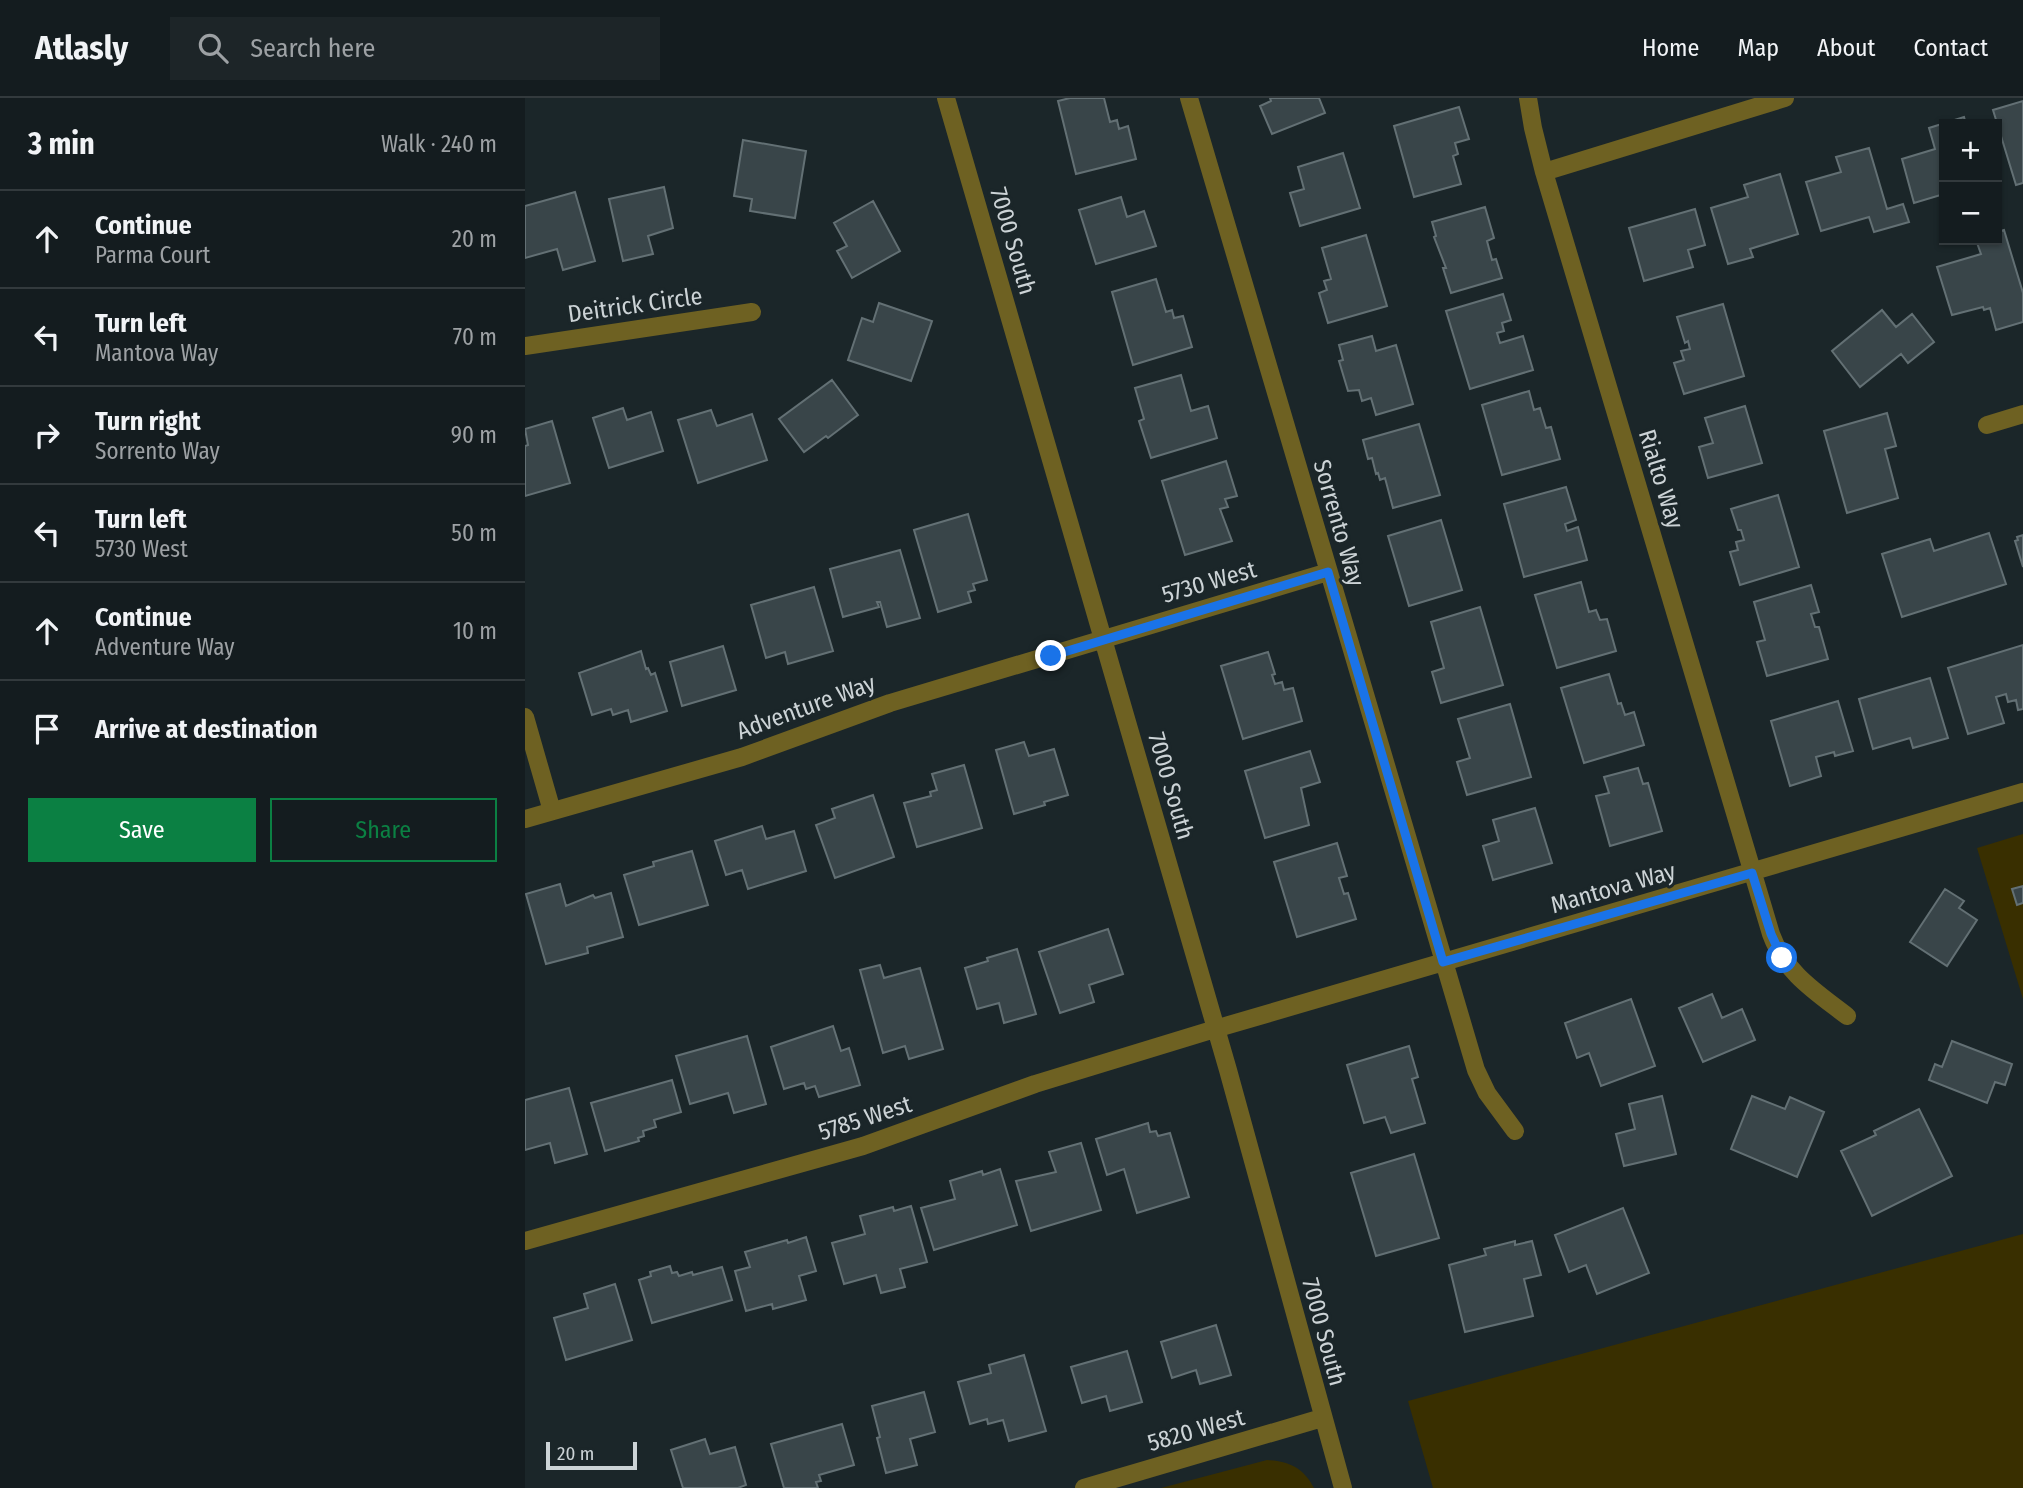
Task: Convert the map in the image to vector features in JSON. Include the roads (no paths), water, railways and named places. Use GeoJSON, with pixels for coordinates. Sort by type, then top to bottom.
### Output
{"type":"FeatureCollection","features":[{"type":"Feature","properties":{"kind":"street","name":"7000 South"},"geometry":{"type":"LineString","coordinates":[[946,98],[1215,1029],[1343,1488]]}},
{"type":"Feature","properties":{"kind":"street","name":"Sorrento Way"},"geometry":{"type":"LineString","coordinates":[[1189,98],[1476,1070],[1487,1093],[1515,1131]]}},
{"type":"Feature","properties":{"kind":"street","name":"Rialto Way"},"geometry":{"type":"LineString","coordinates":[[1528,98],[1532,128],[1544,172],[1771,934],[1782,958],[1801,981],[1847,1016]]}},
{"type":"Feature","properties":{"kind":"street"},"geometry":{"type":"LineString","coordinates":[[1544,172],[1786,98]]}},
{"type":"Feature","properties":{"kind":"street","name":"Deitrick Circle"},"geometry":{"type":"LineString","coordinates":[[525,346],[752,312]]}},
{"type":"Feature","properties":{"kind":"street"},"geometry":{"type":"LineString","coordinates":[[1987,425],[2023,414]]}},
{"type":"Feature","properties":{"kind":"street","name":"5730 West"},"geometry":{"type":"LineString","coordinates":[[1103,639],[1328,572]]}},
{"type":"Feature","properties":{"kind":"street","name":"Adventure Way"},"geometry":{"type":"LineString","coordinates":[[525,819],[742,757],[890,703],[1103,639]]}},
{"type":"Feature","properties":{"kind":"street"},"geometry":{"type":"LineString","coordinates":[[525,717],[552,811]]}},
{"type":"Feature","properties":{"kind":"street","name":"Mantova Way"},"geometry":{"type":"LineString","coordinates":[[1215,1029],[2023,792]]}},
{"type":"Feature","properties":{"kind":"street","name":"5785 West"},"geometry":{"type":"LineString","coordinates":[[525,1241],[863,1146],[1035,1084],[1215,1029]]}},
{"type":"Feature","properties":{"kind":"street","name":"5820 West"},"geometry":{"type":"LineString","coordinates":[[1084,1488],[1322,1418]]}}]}
